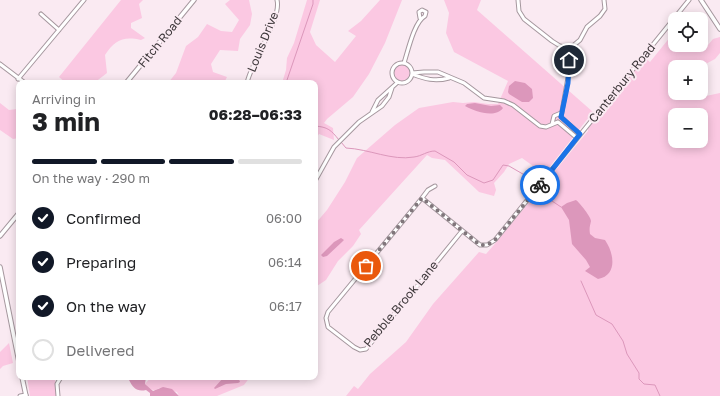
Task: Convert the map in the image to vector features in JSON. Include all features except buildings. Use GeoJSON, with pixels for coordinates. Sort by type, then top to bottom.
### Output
{"type":"FeatureCollection","features":[{"type":"Feature","properties":{"kind":"street"},"geometry":{"type":"LineString","coordinates":[[0,64],[18,79],[84,0]]}},
{"type":"Feature","properties":{"kind":"street","name":"Fitch Road"},"geometry":{"type":"LineString","coordinates":[[128,80],[194,0]]}},
{"type":"Feature","properties":{"kind":"street","name":"Louis Drive"},"geometry":{"type":"LineString","coordinates":[[248,80],[275,17],[278,3],[277,0]]}},
{"type":"Feature","properties":{"kind":"street"},"geometry":{"type":"LineString","coordinates":[[518,0],[519,10],[524,19],[556,43],[567,48],[574,46],[580,40],[587,27],[600,16],[605,9],[604,0]]}},
{"type":"Feature","properties":{"kind":"street","name":"Canterbury Road"},"geometry":{"type":"LineString","coordinates":[[462,231],[480,245],[487,245],[495,240],[689,0]]}},
{"type":"Feature","properties":{"kind":"street"},"geometry":{"type":"LineString","coordinates":[[701,0],[720,29]]}},
{"type":"Feature","properties":{"kind":"street"},"geometry":{"type":"LineString","coordinates":[[41,14],[59,30]]}},
{"type":"Feature","properties":{"kind":"street"},"geometry":{"type":"LineString","coordinates":[[404,64],[420,18]]}},
{"type":"Feature","properties":{"kind":"street"},"geometry":{"type":"LineString","coordinates":[[412,74],[410,67],[404,64],[398,64],[395,66],[392,72],[393,78],[401,83],[407,81],[412,74],[438,72],[449,78],[464,83],[484,98],[504,101],[514,105],[540,126],[546,127],[558,122],[561,117],[569,72],[567,48]]}},
{"type":"Feature","properties":{"kind":"street"},"geometry":{"type":"LineString","coordinates":[[412,74],[431,80],[449,78]]}},
{"type":"Feature","properties":{"kind":"street"},"geometry":{"type":"LineString","coordinates":[[372,114],[378,100],[398,82]]}},
{"type":"Feature","properties":{"kind":"street"},"geometry":{"type":"LineString","coordinates":[[318,176],[334,147],[359,122],[382,106],[389,98],[392,88]]}},
{"type":"Feature","properties":{"kind":"street"},"geometry":{"type":"LineString","coordinates":[[552,124],[554,116],[561,113]]}},
{"type":"Feature","properties":{"kind":"street"},"geometry":{"type":"LineString","coordinates":[[561,117],[580,134]]}},
{"type":"Feature","properties":{"kind":"street"},"geometry":{"type":"LineString","coordinates":[[558,122],[577,138]]}},
{"type":"Feature","properties":{"kind":"street"},"geometry":{"type":"LineString","coordinates":[[435,186],[428,190],[422,198],[462,231]]}},
{"type":"Feature","properties":{"kind":"street","name":"Pebble Brook Lane"},"geometry":{"type":"LineString","coordinates":[[422,198],[328,312],[326,318],[328,327],[354,347],[360,350],[366,348],[462,231]]}},
{"type":"Feature","properties":{"kind":"street"},"geometry":{"type":"LineString","coordinates":[[0,236],[16,217]]}},
{"type":"Feature","properties":{"kind":"street"},"geometry":{"type":"LineString","coordinates":[[0,267],[16,347]]}},
{"type":"Feature","properties":{"kind":"street"},"geometry":{"type":"LineString","coordinates":[[20,396],[26,396],[23,380]]}},
{"type":"Feature","properties":{"kind":"street"},"geometry":{"type":"LineString","coordinates":[[58,396],[57,384],[59,380]]}},
{"type":"Feature","properties":{"kind":"shaded area"},"geometry":{"type":"Polygon","coordinates":[[[121,0],[143,0],[139,4],[142,18],[131,23],[131,28],[145,38],[141,40],[124,39],[112,46],[105,55],[107,73],[98,80],[62,80],[59,77],[121,0]]]}},
{"type":"Feature","properties":{"kind":"shaded area"},"geometry":{"type":"Polygon","coordinates":[[[230,0],[249,0],[252,14],[250,25],[240,39],[238,51],[220,50],[211,64],[213,72],[227,77],[226,80],[170,80],[176,73],[186,46],[198,37],[207,24],[221,31],[232,32],[239,20],[225,4],[230,0]]]}},
{"type":"Feature","properties":{"kind":"shaded area"},"geometry":{"type":"Polygon","coordinates":[[[307,0],[320,0],[310,32],[316,45],[335,62],[356,36],[348,31],[361,21],[380,0],[402,0],[385,43],[369,74],[353,97],[324,123],[333,128],[334,140],[319,134],[318,136],[318,80],[283,80],[286,70],[287,58],[294,43],[307,0]]]}},
{"type":"Feature","properties":{"kind":"shaded area"},"geometry":{"type":"Polygon","coordinates":[[[444,0],[481,0],[477,10],[593,112],[544,174],[522,158],[509,164],[494,183],[496,190],[494,196],[479,192],[445,160],[432,158],[427,155],[359,230],[361,234],[353,246],[338,261],[326,280],[318,285],[318,220],[327,210],[345,182],[357,158],[395,125],[419,108],[453,102],[498,104],[508,81],[454,52],[446,33],[449,13],[444,0]]]}},
{"type":"Feature","properties":{"kind":"shaded area"},"geometry":{"type":"Polygon","coordinates":[[[720,37],[720,53],[715,59],[708,63],[708,60],[668,60],[668,100],[708,100],[708,96],[720,93],[720,396],[346,396],[354,386],[358,389],[370,374],[406,342],[433,304],[479,252],[486,254],[588,131],[588,128],[645,58],[650,62],[668,40],[668,52],[708,52],[708,45],[713,39],[720,37]]]}},
{"type":"Feature","properties":{"kind":"shaded area"},"geometry":{"type":"Polygon","coordinates":[[[402,65],[409,70],[410,73],[405,80],[402,81],[395,76],[394,73],[399,66],[402,65]]]}},
{"type":"Feature","properties":{"kind":"shaded area"},"geometry":{"type":"Polygon","coordinates":[[[515,81],[525,83],[532,89],[533,98],[529,102],[522,102],[509,94],[509,86],[515,81]]]}},
{"type":"Feature","properties":{"kind":"shaded area"},"geometry":{"type":"Polygon","coordinates":[[[0,103],[9,110],[16,109],[16,138],[13,139],[0,130],[0,103]]]}},
{"type":"Feature","properties":{"kind":"shaded area"},"geometry":{"type":"Polygon","coordinates":[[[475,103],[491,106],[500,105],[503,108],[490,114],[479,112],[465,106],[467,104],[475,103]]]}},
{"type":"Feature","properties":{"kind":"shaded area"},"geometry":{"type":"Polygon","coordinates":[[[576,200],[591,219],[590,234],[595,238],[605,240],[611,251],[612,263],[609,273],[598,279],[585,271],[590,267],[572,244],[569,220],[561,207],[576,200]]]}},
{"type":"Feature","properties":{"kind":"shaded area"},"geometry":{"type":"Polygon","coordinates":[[[341,238],[344,240],[327,256],[323,257],[321,255],[334,242],[341,238]]]}},
{"type":"Feature","properties":{"kind":"shaded area"},"geometry":{"type":"Polygon","coordinates":[[[9,343],[13,363],[3,366],[0,369],[0,352],[9,343]]]}},
{"type":"Feature","properties":{"kind":"shaded area"},"geometry":{"type":"Polygon","coordinates":[[[27,380],[55,380],[57,396],[30,396],[27,380]]]}},
{"type":"Feature","properties":{"kind":"shaded area"},"geometry":{"type":"Polygon","coordinates":[[[129,380],[146,380],[145,384],[153,391],[163,387],[172,389],[179,396],[150,396],[150,393],[146,390],[138,390],[129,380]]]}},
{"type":"Feature","properties":{"kind":"shaded area"},"geometry":{"type":"Polygon","coordinates":[[[148,380],[248,380],[244,385],[217,396],[179,396],[177,392],[159,388],[153,390],[145,384],[148,380]]]}},
{"type":"Feature","properties":{"kind":"shaded area"},"geometry":{"type":"Polygon","coordinates":[[[221,380],[239,380],[240,382],[226,384],[215,389],[214,388],[221,380]]]}},
{"type":"Feature","properties":{"kind":"waterway"},"geometry":{"type":"LineString","coordinates":[[287,80],[313,4],[313,0]]}},
{"type":"Feature","properties":{"kind":"waterway"},"geometry":{"type":"LineString","coordinates":[[318,126],[329,130],[339,140]]}},
{"type":"Feature","properties":{"kind":"waterway"},"geometry":{"type":"LineString","coordinates":[[341,142],[346,148],[406,158],[420,156],[435,151],[454,162],[467,175],[484,183],[493,180],[503,165],[509,166],[528,177],[540,193],[561,207]]}},
{"type":"Feature","properties":{"kind":"waterway"},"geometry":{"type":"LineString","coordinates":[[581,281],[596,315],[612,324],[623,341],[627,354],[639,373],[639,379],[644,384],[655,385],[660,396]]}},
{"type":"Feature","properties":{"kind":"way so far"},"geometry":{"type":"LineString","coordinates":[[366,266],[422,198],[480,245],[487,245],[495,240],[540,185]]}},
{"type":"Feature","properties":{"kind":"route"},"geometry":{"type":"LineString","coordinates":[[540,185],[580,134],[561,117],[568,83],[569,60]]}}]}
